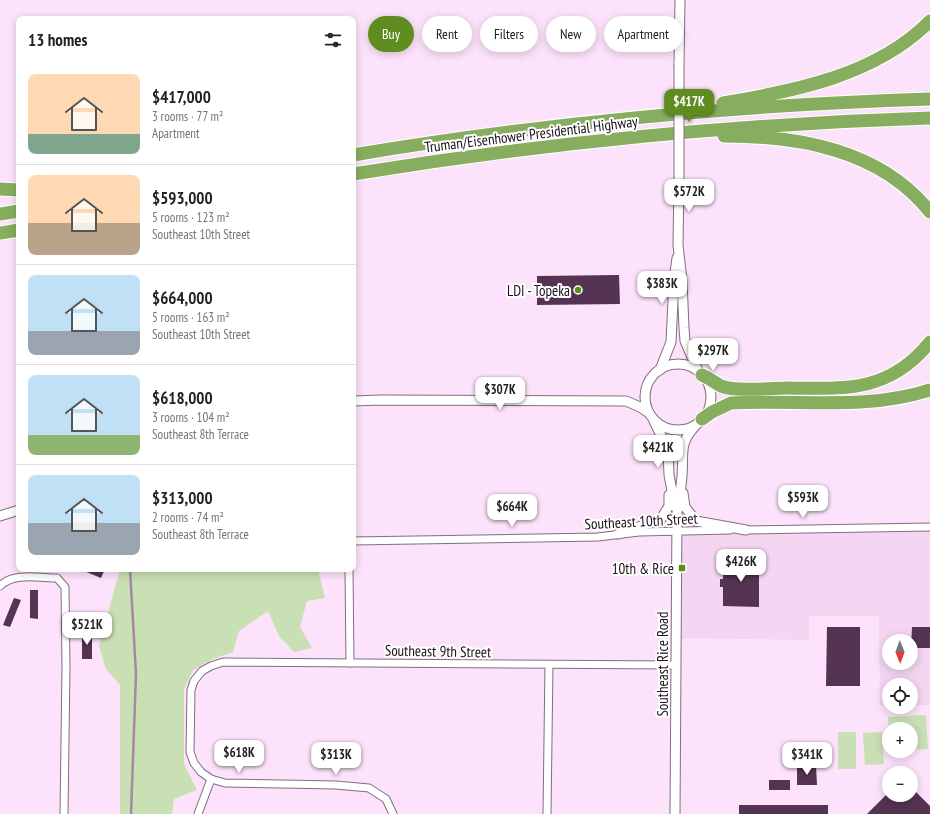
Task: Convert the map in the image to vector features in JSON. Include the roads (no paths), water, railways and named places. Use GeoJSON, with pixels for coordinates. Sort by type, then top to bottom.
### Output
{"type":"FeatureCollection","features":[{"type":"Feature","properties":{"kind":"highway"},"geometry":{"type":"LineString","coordinates":[[634,118],[765,96],[817,84],[872,61],[901,44],[930,20]]}},
{"type":"Feature","properties":{"kind":"highway","name":"Truman/Eisenhower Presidential Highway"},"geometry":{"type":"LineString","coordinates":[[356,155],[453,140],[634,118],[782,106],[930,99]]}},
{"type":"Feature","properties":{"kind":"highway","name":"Truman/Eisenhower Presidential Highway"},"geometry":{"type":"LineString","coordinates":[[356,174],[510,151],[638,137],[816,123],[930,118]]}},
{"type":"Feature","properties":{"kind":"highway"},"geometry":{"type":"LineString","coordinates":[[638,137],[728,136],[817,145],[850,154],[890,175],[919,198],[930,212]]}},
{"type":"Feature","properties":{"kind":"highway"},"geometry":{"type":"LineString","coordinates":[[0,189],[16,190]]}},
{"type":"Feature","properties":{"kind":"highway"},"geometry":{"type":"LineString","coordinates":[[0,214],[16,211]]}},
{"type":"Feature","properties":{"kind":"highway"},"geometry":{"type":"LineString","coordinates":[[0,233],[16,230]]}},
{"type":"Feature","properties":{"kind":"highway"},"geometry":{"type":"LineString","coordinates":[[700,373],[727,388],[852,388],[882,379],[899,370],[912,361],[930,342]]}},
{"type":"Feature","properties":{"kind":"highway"},"geometry":{"type":"LineString","coordinates":[[700,421],[712,412],[731,403],[863,402],[906,396],[930,390]]}},
{"type":"Feature","properties":{"kind":"street"},"geometry":{"type":"LineString","coordinates":[[660,370],[671,342],[674,280],[678,245],[680,0]]}},
{"type":"Feature","properties":{"kind":"street"},"geometry":{"type":"LineString","coordinates":[[356,401],[626,401],[640,407],[664,427],[675,430],[687,429],[700,421],[710,405],[711,397],[708,386],[700,373],[685,341],[682,280],[678,245]]}},
{"type":"Feature","properties":{"kind":"street"},"geometry":{"type":"LineString","coordinates":[[651,417],[646,407],[645,393],[650,380],[660,370],[670,365],[682,365],[700,373]]}},
{"type":"Feature","properties":{"kind":"street","name":"Southeast Rice Road"},"geometry":{"type":"LineString","coordinates":[[651,417],[668,450],[669,475],[677,514]]}},
{"type":"Feature","properties":{"kind":"street","name":"Southeast Rice Road"},"geometry":{"type":"LineString","coordinates":[[675,814],[677,514],[682,475],[684,441],[687,435],[700,421]]}},
{"type":"Feature","properties":{"kind":"street"},"geometry":{"type":"LineString","coordinates":[[618,534],[631,528],[656,523],[665,515],[669,506],[669,475]]}},
{"type":"Feature","properties":{"kind":"street"},"geometry":{"type":"LineString","coordinates":[[682,475],[684,503],[688,513],[696,521],[746,530]]}},
{"type":"Feature","properties":{"kind":"street"},"geometry":{"type":"LineString","coordinates":[[0,516],[16,511]]}},
{"type":"Feature","properties":{"kind":"street","name":"Southeast 10th Street"},"geometry":{"type":"LineString","coordinates":[[356,541],[598,537],[639,532],[677,531],[930,527]]}},
{"type":"Feature","properties":{"kind":"street"},"geometry":{"type":"LineString","coordinates":[[349,572],[350,663]]}},
{"type":"Feature","properties":{"kind":"street"},"geometry":{"type":"LineString","coordinates":[[0,586],[7,580],[18,577],[57,578],[65,587],[66,667],[64,814]]}},
{"type":"Feature","properties":{"kind":"street","name":"Southeast 9th Street"},"geometry":{"type":"LineString","coordinates":[[211,779],[198,769],[190,752],[191,690],[194,681],[202,671],[223,662],[676,665]]}},
{"type":"Feature","properties":{"kind":"street"},"geometry":{"type":"LineString","coordinates":[[547,814],[548,665]]}},
{"type":"Feature","properties":{"kind":"street"},"geometry":{"type":"LineString","coordinates":[[198,814],[211,779],[225,783],[336,785],[369,788],[386,799],[393,814]]}},
{"type":"Feature","properties":{"kind":"waterway"},"geometry":{"type":"LineString","coordinates":[[130,572],[136,674],[131,814]]}},
{"type":"Feature","properties":{"kind":"place","name":"LDI - Topeka"},"geometry":{"type":"Point","coordinates":[578,290]}},
{"type":"Feature","properties":{"kind":"place","name":"10th & Rice"},"geometry":{"type":"Point","coordinates":[682,568]}}]}
